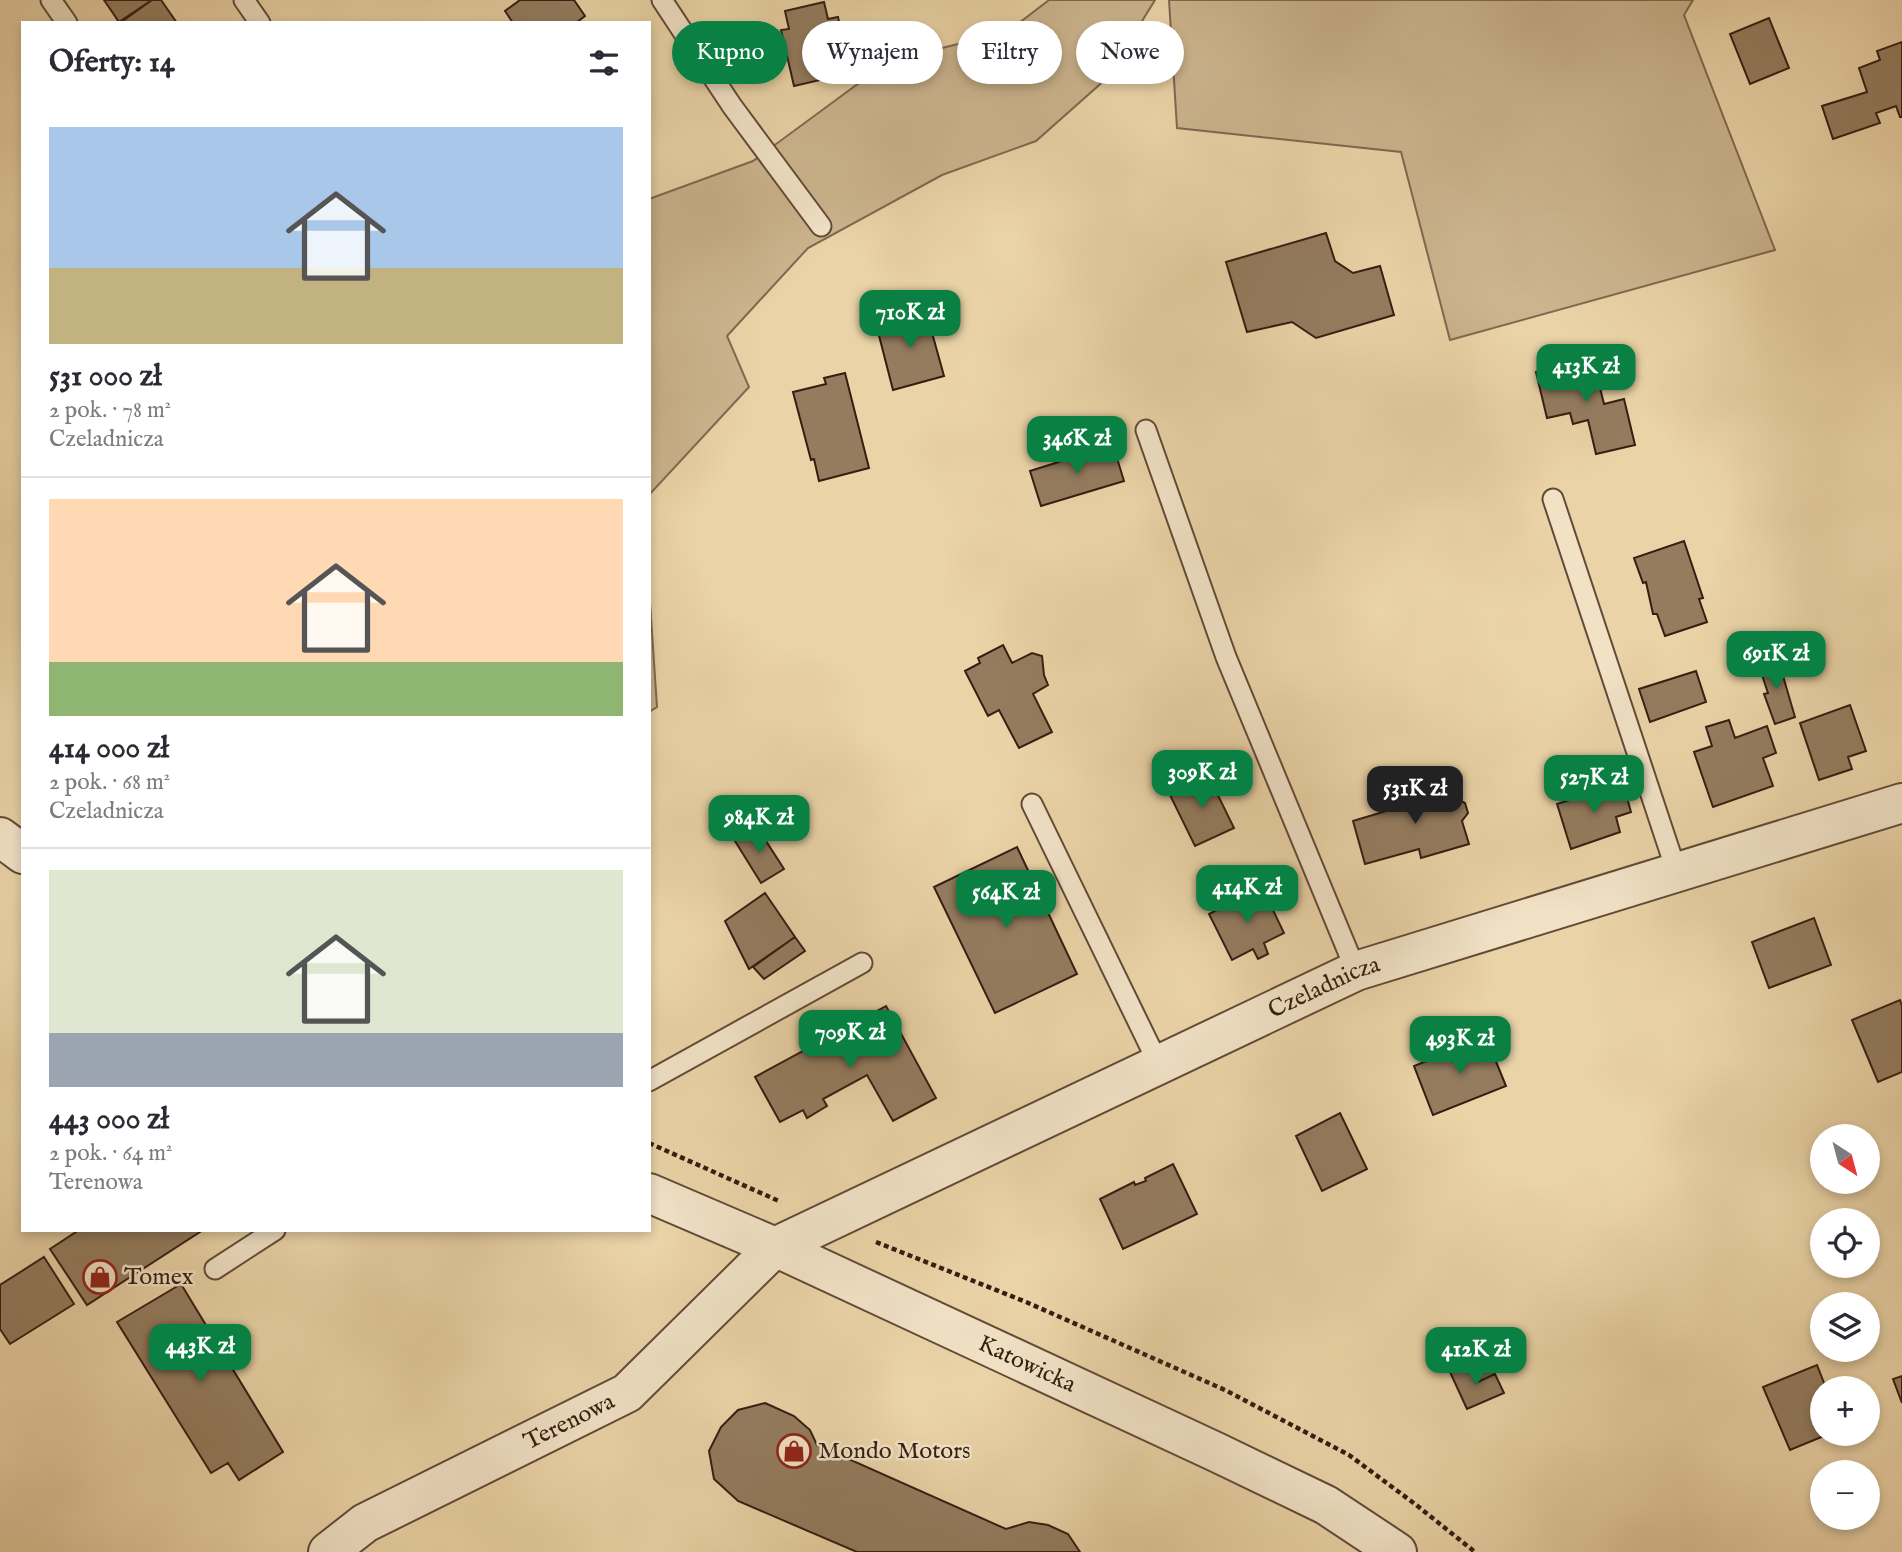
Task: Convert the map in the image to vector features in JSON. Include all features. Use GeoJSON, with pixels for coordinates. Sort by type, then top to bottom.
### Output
{"type":"FeatureCollection","features":[{"type":"Feature","properties":{"kind":"street","name":"Czeladnicza"},"geometry":{"type":"LineString","coordinates":[[775,1247],[1356,971],[1902,803]]}},
{"type":"Feature","properties":{"kind":"street"},"geometry":{"type":"LineString","coordinates":[[0,837],[21,853]]}},
{"type":"Feature","properties":{"kind":"street","name":"Katowicka"},"geometry":{"type":"LineString","coordinates":[[651,1194],[775,1247],[1216,1452],[1326,1505],[1397,1552]]}},
{"type":"Feature","properties":{"kind":"street","name":"Terenowa"},"geometry":{"type":"LineString","coordinates":[[328,1552],[365,1523],[627,1393],[775,1247]]}},
{"type":"Feature","properties":{"kind":"lane"},"geometry":{"type":"LineString","coordinates":[[51,0],[66,21]]}},
{"type":"Feature","properties":{"kind":"lane"},"geometry":{"type":"LineString","coordinates":[[244,0],[260,21]]}},
{"type":"Feature","properties":{"kind":"lane"},"geometry":{"type":"LineString","coordinates":[[662,0],[732,106],[821,226]]}},
{"type":"Feature","properties":{"kind":"lane"},"geometry":{"type":"LineString","coordinates":[[1146,430],[1226,657],[1356,971]]}},
{"type":"Feature","properties":{"kind":"lane"},"geometry":{"type":"LineString","coordinates":[[1553,499],[1677,873]]}},
{"type":"Feature","properties":{"kind":"lane"},"geometry":{"type":"LineString","coordinates":[[1032,804],[1159,1065]]}},
{"type":"Feature","properties":{"kind":"lane"},"geometry":{"type":"LineString","coordinates":[[651,1080],[862,963]]}},
{"type":"Feature","properties":{"kind":"lane"},"geometry":{"type":"LineString","coordinates":[[215,1269],[272,1232]]}},
{"type":"Feature","properties":{"kind":"path"},"geometry":{"type":"LineString","coordinates":[[651,1144],[827,1222],[1026,1302],[1225,1390],[1349,1455],[1475,1552]]}},
{"type":"Feature","properties":{"kind":"shaded area"},"geometry":{"type":"Polygon","coordinates":[[[1049,0],[1155,0],[1142,21],[1076,21],[1076,84],[1100,84],[1036,141],[942,175],[808,248],[727,336],[749,387],[651,493],[651,198],[753,161],[858,84],[943,84],[943,48],[957,44],[957,84],[1062,84],[1062,21],[1021,21],[1049,0]]]}},
{"type":"Feature","properties":{"kind":"shaded area"},"geometry":{"type":"Polygon","coordinates":[[[1169,0],[1693,0],[1684,15],[1775,250],[1450,340],[1401,152],[1177,128],[1174,84],[1184,84],[1184,21],[1170,21],[1169,0]]]}},
{"type":"Feature","properties":{"kind":"shaded area"},"geometry":{"type":"Polygon","coordinates":[[[651,617],[657,707],[651,711],[651,617]]]}},
{"type":"Feature","properties":{"kind":"building"},"geometry":{"type":"Polygon","coordinates":[[[104,0],[152,0],[120,21],[104,0]]]}},
{"type":"Feature","properties":{"kind":"building"},"geometry":{"type":"Polygon","coordinates":[[[152,0],[161,0],[176,21],[123,21],[152,0]]]}},
{"type":"Feature","properties":{"kind":"building"},"geometry":{"type":"Polygon","coordinates":[[[520,0],[574,0],[585,16],[579,21],[512,21],[505,11],[520,0]]]}},
{"type":"Feature","properties":{"kind":"building"},"geometry":{"type":"Polygon","coordinates":[[[824,2],[828,19],[838,17],[839,21],[802,21],[803,84],[794,86],[788,60],[789,29],[785,11],[824,2]]]}},
{"type":"Feature","properties":{"kind":"building"},"geometry":{"type":"Polygon","coordinates":[[[1769,18],[1789,68],[1750,84],[1730,34],[1769,18]]]}},
{"type":"Feature","properties":{"kind":"building"},"geometry":{"type":"Polygon","coordinates":[[[1902,42],[1902,117],[1896,106],[1876,113],[1880,123],[1833,139],[1822,106],[1867,92],[1859,68],[1880,60],[1877,51],[1902,42]]]}},
{"type":"Feature","properties":{"kind":"building"},"geometry":{"type":"Polygon","coordinates":[[[1326,233],[1335,261],[1353,273],[1380,266],[1394,315],[1316,338],[1292,322],[1247,332],[1226,262],[1326,233]]]}},
{"type":"Feature","properties":{"kind":"building"},"geometry":{"type":"Polygon","coordinates":[[[926,311],[944,376],[893,390],[876,324],[926,311]]]}},
{"type":"Feature","properties":{"kind":"building"},"geometry":{"type":"Polygon","coordinates":[[[1593,359],[1604,404],[1624,399],[1635,445],[1596,454],[1588,420],[1573,424],[1570,413],[1547,418],[1536,372],[1593,359]]]}},
{"type":"Feature","properties":{"kind":"building"},"geometry":{"type":"Polygon","coordinates":[[[845,373],[869,468],[819,481],[793,392],[826,384],[824,378],[845,373]]]}},
{"type":"Feature","properties":{"kind":"building"},"geometry":{"type":"Polygon","coordinates":[[[1113,445],[1124,481],[1041,506],[1030,471],[1113,445]]]}},
{"type":"Feature","properties":{"kind":"building"},"geometry":{"type":"Polygon","coordinates":[[[1684,541],[1703,598],[1699,599],[1707,622],[1665,636],[1657,614],[1653,614],[1646,582],[1643,583],[1634,558],[1684,541]]]}},
{"type":"Feature","properties":{"kind":"building"},"geometry":{"type":"Polygon","coordinates":[[[1003,645],[1012,663],[1032,653],[1042,656],[1048,685],[1033,694],[1052,732],[1019,748],[999,710],[988,716],[965,671],[980,663],[978,658],[1003,645]]]}},
{"type":"Feature","properties":{"kind":"building"},"geometry":{"type":"Polygon","coordinates":[[[1764,658],[1765,663],[1778,659],[1795,717],[1775,724],[1764,694],[1768,693],[1757,660],[1764,658]]]}},
{"type":"Feature","properties":{"kind":"building"},"geometry":{"type":"Polygon","coordinates":[[[1696,671],[1706,702],[1650,722],[1639,689],[1696,671]]]}},
{"type":"Feature","properties":{"kind":"building"},"geometry":{"type":"Polygon","coordinates":[[[1850,705],[1866,751],[1848,757],[1852,769],[1819,780],[1800,723],[1850,705]]]}},
{"type":"Feature","properties":{"kind":"building"},"geometry":{"type":"Polygon","coordinates":[[[1729,720],[1735,738],[1767,726],[1776,753],[1763,758],[1773,786],[1713,807],[1694,752],[1712,746],[1706,727],[1729,720]]]}},
{"type":"Feature","properties":{"kind":"building"},"geometry":{"type":"Polygon","coordinates":[[[1208,775],[1234,828],[1195,846],[1169,793],[1208,775]]]}},
{"type":"Feature","properties":{"kind":"building"},"geometry":{"type":"Polygon","coordinates":[[[1453,783],[1457,799],[1465,803],[1468,813],[1462,821],[1469,844],[1421,858],[1419,849],[1365,864],[1353,821],[1406,805],[1404,797],[1453,783]]]}},
{"type":"Feature","properties":{"kind":"building"},"geometry":{"type":"Polygon","coordinates":[[[1623,783],[1631,812],[1616,817],[1620,832],[1571,849],[1557,804],[1623,783]]]}},
{"type":"Feature","properties":{"kind":"building"},"geometry":{"type":"Polygon","coordinates":[[[757,827],[784,869],[761,883],[735,841],[757,827]]]}},
{"type":"Feature","properties":{"kind":"building"},"geometry":{"type":"Polygon","coordinates":[[[1017,847],[1077,974],[995,1013],[934,887],[1017,847]]]}},
{"type":"Feature","properties":{"kind":"building"},"geometry":{"type":"Polygon","coordinates":[[[1262,887],[1284,933],[1264,943],[1268,954],[1258,959],[1253,949],[1232,960],[1209,914],[1262,887]]]}},
{"type":"Feature","properties":{"kind":"building"},"geometry":{"type":"Polygon","coordinates":[[[765,893],[795,937],[749,969],[725,921],[765,893]]]}},
{"type":"Feature","properties":{"kind":"building"},"geometry":{"type":"Polygon","coordinates":[[[1814,918],[1831,965],[1769,988],[1752,942],[1814,918]]]}},
{"type":"Feature","properties":{"kind":"building"},"geometry":{"type":"Polygon","coordinates":[[[795,937],[805,951],[764,979],[753,967],[795,937]]]}},
{"type":"Feature","properties":{"kind":"building"},"geometry":{"type":"Polygon","coordinates":[[[1900,1000],[1902,1072],[1878,1082],[1852,1020],[1900,1000]]]}},
{"type":"Feature","properties":{"kind":"building"},"geometry":{"type":"Polygon","coordinates":[[[886,1006],[936,1098],[893,1121],[867,1075],[823,1099],[827,1106],[807,1118],[803,1110],[780,1122],[755,1077],[886,1006]]]}},
{"type":"Feature","properties":{"kind":"building"},"geometry":{"type":"Polygon","coordinates":[[[1486,1037],[1506,1086],[1433,1115],[1414,1066],[1486,1037]]]}},
{"type":"Feature","properties":{"kind":"building"},"geometry":{"type":"Polygon","coordinates":[[[1340,1113],[1367,1169],[1322,1191],[1296,1136],[1340,1113]]]}},
{"type":"Feature","properties":{"kind":"building"},"geometry":{"type":"Polygon","coordinates":[[[1173,1164],[1197,1214],[1123,1249],[1100,1199],[1134,1182],[1135,1185],[1146,1181],[1145,1178],[1173,1164]]]}},
{"type":"Feature","properties":{"kind":"building","name":"Tomex"},"geometry":{"type":"Polygon","coordinates":[[[76,1232],[200,1232],[87,1305],[50,1249],[76,1232]]]}},
{"type":"Feature","properties":{"kind":"building"},"geometry":{"type":"Polygon","coordinates":[[[44,1257],[74,1304],[10,1344],[0,1329],[0,1285],[44,1257]]]}},
{"type":"Feature","properties":{"kind":"building"},"geometry":{"type":"Polygon","coordinates":[[[181,1284],[283,1452],[239,1480],[228,1463],[211,1473],[117,1322],[181,1284]]]}},
{"type":"Feature","properties":{"kind":"building"},"geometry":{"type":"Polygon","coordinates":[[[1478,1333],[1495,1374],[1476,1383],[1469,1366],[1458,1370],[1448,1346],[1478,1333]]]}},
{"type":"Feature","properties":{"kind":"building"},"geometry":{"type":"Polygon","coordinates":[[[1817,1365],[1821,1376],[1810,1376],[1810,1442],[1790,1450],[1763,1387],[1817,1365]]]}},
{"type":"Feature","properties":{"kind":"building"},"geometry":{"type":"Polygon","coordinates":[[[1469,1366],[1476,1383],[1495,1374],[1504,1393],[1467,1409],[1450,1372],[1469,1366]]]}},
{"type":"Feature","properties":{"kind":"building"},"geometry":{"type":"Polygon","coordinates":[[[1902,1376],[1902,1403],[1893,1379],[1902,1376]]]}},
{"type":"Feature","properties":{"kind":"building"},"geometry":{"type":"Polygon","coordinates":[[[765,1403],[794,1416],[810,1430],[817,1445],[1006,1529],[1029,1522],[1048,1525],[1068,1534],[1080,1552],[857,1552],[738,1501],[714,1479],[709,1451],[721,1427],[738,1410],[765,1403]]]}},
{"type":"Feature","properties":{"kind":"place","name":"Tomex"},"geometry":{"type":"Point","coordinates":[100,1277]}},
{"type":"Feature","properties":{"kind":"place","name":"Mondo Motors"},"geometry":{"type":"Point","coordinates":[794,1451]}}]}
